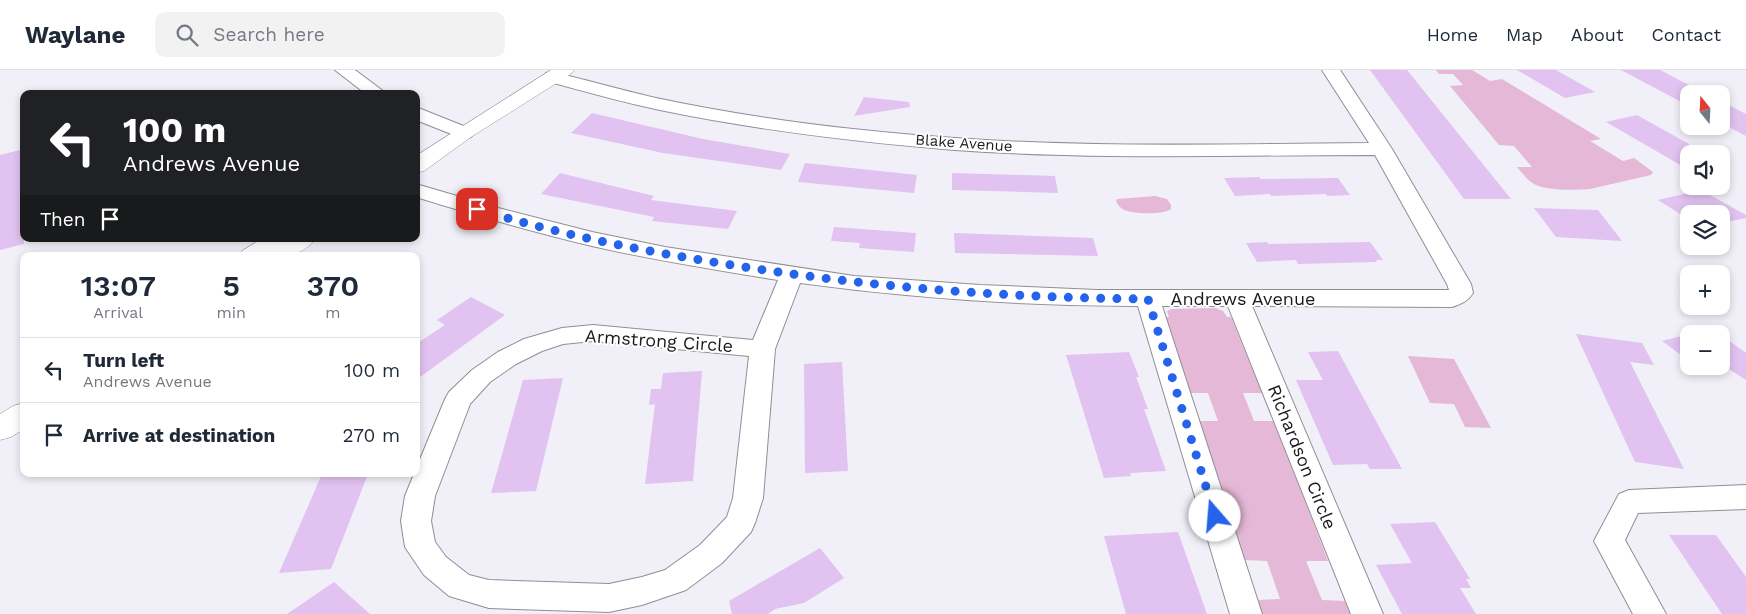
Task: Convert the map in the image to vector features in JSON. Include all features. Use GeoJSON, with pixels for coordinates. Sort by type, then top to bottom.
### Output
{"type":"FeatureCollection","features":[{"type":"Feature","properties":{"kind":"main road"},"geometry":{"type":"LineString","coordinates":[[420,163],[464,133],[558,74]]}},
{"type":"Feature","properties":{"kind":"main road"},"geometry":{"type":"LineString","coordinates":[[420,156],[464,133]]}},
{"type":"Feature","properties":{"kind":"main road"},"geometry":{"type":"LineString","coordinates":[[257,252],[273,242]]}},
{"type":"Feature","properties":{"kind":"main road"},"geometry":{"type":"LineString","coordinates":[[283,252],[299,242]]}},
{"type":"Feature","properties":{"kind":"main road"},"geometry":{"type":"LineString","coordinates":[[0,411],[20,399]]}},
{"type":"Feature","properties":{"kind":"main road"},"geometry":{"type":"LineString","coordinates":[[0,429],[20,416]]}},
{"type":"Feature","properties":{"kind":"street"},"geometry":{"type":"LineString","coordinates":[[344,70],[372,90]]}},
{"type":"Feature","properties":{"kind":"street","name":"Andrews Avenue"},"geometry":{"type":"LineString","coordinates":[[420,191],[490,213],[592,239],[665,254],[792,275],[854,282],[980,293],[1148,299],[1452,299],[1461,293],[1459,284],[1382,149],[1331,70]]}},
{"type":"Feature","properties":{"kind":"street","name":"Blake Avenue"},"geometry":{"type":"LineString","coordinates":[[558,74],[656,103],[730,117],[787,126],[904,139],[1076,148],[1382,149]]}},
{"type":"Feature","properties":{"kind":"street"},"geometry":{"type":"LineString","coordinates":[[420,115],[464,133]]}},
{"type":"Feature","properties":{"kind":"street","name":"Armstrong Circle"},"geometry":{"type":"LineString","coordinates":[[762,349],[593,333],[562,336],[507,358],[480,376],[458,399],[420,496],[416,521],[420,547],[435,566],[460,586],[489,594],[609,598],[642,591],[675,580],[711,554],[740,523],[748,498],[762,349],[792,275]]}},
{"type":"Feature","properties":{"kind":"street"},"geometry":{"type":"LineString","coordinates":[[1148,299],[1246,614]]}},
{"type":"Feature","properties":{"kind":"street","name":"Richardson Circle"},"geometry":{"type":"LineString","coordinates":[[1237,299],[1367,614]]}},
{"type":"Feature","properties":{"kind":"street"},"geometry":{"type":"LineString","coordinates":[[1650,614],[1609,541],[1629,502],[1746,497]]}},
{"type":"Feature","properties":{"kind":"shaded area"},"geometry":{"type":"Polygon","coordinates":[[[1436,70],[1472,70],[1490,81],[1502,79],[1601,139],[1590,141],[1623,161],[1634,158],[1653,172],[1651,175],[1590,189],[1553,189],[1534,184],[1517,167],[1532,167],[1514,146],[1499,145],[1450,86],[1463,85],[1453,74],[1439,74],[1436,70]]]}},
{"type":"Feature","properties":{"kind":"shaded area"},"geometry":{"type":"Polygon","coordinates":[[[1155,196],[1167,199],[1171,209],[1155,213],[1134,212],[1123,209],[1116,201],[1117,199],[1155,196]]]}},
{"type":"Feature","properties":{"kind":"shaded area"},"geometry":{"type":"Polygon","coordinates":[[[1215,308],[1223,311],[1227,317],[1231,317],[1262,393],[1243,393],[1254,421],[1274,421],[1328,561],[1306,561],[1322,600],[1345,601],[1350,614],[1262,614],[1258,600],[1280,599],[1267,561],[1244,560],[1198,421],[1218,421],[1208,393],[1189,393],[1165,317],[1169,317],[1167,311],[1172,309],[1215,308]]]}},
{"type":"Feature","properties":{"kind":"shaded area"},"geometry":{"type":"Polygon","coordinates":[[[1408,356],[1454,359],[1491,428],[1465,427],[1454,404],[1430,403],[1408,356]]]}},
{"type":"Feature","properties":{"kind":"building"},"geometry":{"type":"Polygon","coordinates":[[[1370,70],[1407,70],[1511,199],[1464,199],[1370,70]]]}},
{"type":"Feature","properties":{"kind":"building"},"geometry":{"type":"Polygon","coordinates":[[[1517,70],[1556,70],[1595,92],[1565,98],[1517,70]]]}},
{"type":"Feature","properties":{"kind":"building"},"geometry":{"type":"Polygon","coordinates":[[[1621,70],[1660,70],[1689,85],[1680,85],[1680,101],[1621,70]]]}},
{"type":"Feature","properties":{"kind":"building"},"geometry":{"type":"Polygon","coordinates":[[[864,97],[909,102],[910,107],[854,116],[864,97]]]}},
{"type":"Feature","properties":{"kind":"building"},"geometry":{"type":"Polygon","coordinates":[[[1730,106],[1746,114],[1746,136],[1730,128],[1730,106]]]}},
{"type":"Feature","properties":{"kind":"building"},"geometry":{"type":"Polygon","coordinates":[[[592,113],[703,139],[790,154],[781,170],[663,153],[571,133],[592,113]]]}},
{"type":"Feature","properties":{"kind":"building"},"geometry":{"type":"Polygon","coordinates":[[[1637,115],[1689,145],[1680,145],[1680,165],[1606,122],[1637,115]]]}},
{"type":"Feature","properties":{"kind":"building"},"geometry":{"type":"Polygon","coordinates":[[[20,150],[20,242],[24,242],[24,244],[0,250],[0,155],[20,150]]]}},
{"type":"Feature","properties":{"kind":"building"},"geometry":{"type":"Polygon","coordinates":[[[805,163],[917,175],[914,193],[798,182],[805,163]]]}},
{"type":"Feature","properties":{"kind":"building"},"geometry":{"type":"Polygon","coordinates":[[[560,173],[654,196],[651,200],[737,211],[728,229],[652,221],[654,217],[541,194],[560,173]]]}},
{"type":"Feature","properties":{"kind":"building"},"geometry":{"type":"Polygon","coordinates":[[[952,173],[1055,176],[1058,193],[952,190],[952,173]]]}},
{"type":"Feature","properties":{"kind":"building"},"geometry":{"type":"Polygon","coordinates":[[[1259,177],[1261,179],[1338,178],[1350,195],[1271,196],[1270,194],[1235,196],[1224,178],[1259,177]]]}},
{"type":"Feature","properties":{"kind":"building"},"geometry":{"type":"Polygon","coordinates":[[[1680,195],[1710,195],[1728,205],[1680,205],[1680,214],[1658,200],[1680,195]]]}},
{"type":"Feature","properties":{"kind":"building"},"geometry":{"type":"Polygon","coordinates":[[[1730,206],[1746,215],[1746,218],[1730,221],[1730,206]]]}},
{"type":"Feature","properties":{"kind":"building"},"geometry":{"type":"Polygon","coordinates":[[[1534,208],[1598,210],[1622,241],[1556,237],[1534,208]]]}},
{"type":"Feature","properties":{"kind":"building"},"geometry":{"type":"Polygon","coordinates":[[[834,227],[916,233],[914,252],[859,248],[860,243],[831,241],[834,227]]]}},
{"type":"Feature","properties":{"kind":"building"},"geometry":{"type":"Polygon","coordinates":[[[954,233],[1093,238],[1098,256],[955,253],[954,233]]]}},
{"type":"Feature","properties":{"kind":"building"},"geometry":{"type":"Polygon","coordinates":[[[1267,242],[1268,244],[1370,242],[1383,260],[1376,260],[1377,262],[1298,264],[1296,260],[1257,262],[1246,243],[1267,242]]]}},
{"type":"Feature","properties":{"kind":"building"},"geometry":{"type":"Polygon","coordinates":[[[471,297],[505,315],[420,377],[420,341],[445,325],[437,320],[471,297]]]}},
{"type":"Feature","properties":{"kind":"building"},"geometry":{"type":"Polygon","coordinates":[[[1576,334],[1642,343],[1654,365],[1630,362],[1684,469],[1635,462],[1576,334]]]}},
{"type":"Feature","properties":{"kind":"building"},"geometry":{"type":"Polygon","coordinates":[[[1680,336],[1680,354],[1662,341],[1680,336]]]}},
{"type":"Feature","properties":{"kind":"building"},"geometry":{"type":"Polygon","coordinates":[[[1730,341],[1746,353],[1746,380],[1730,370],[1730,341]]]}},
{"type":"Feature","properties":{"kind":"building"},"geometry":{"type":"Polygon","coordinates":[[[1338,351],[1402,469],[1370,469],[1367,464],[1333,465],[1296,380],[1323,380],[1308,352],[1338,351]]]}},
{"type":"Feature","properties":{"kind":"building"},"geometry":{"type":"Polygon","coordinates":[[[1129,352],[1139,377],[1136,377],[1148,409],[1144,409],[1166,471],[1130,473],[1131,476],[1104,478],[1066,355],[1129,352]]]}},
{"type":"Feature","properties":{"kind":"building"},"geometry":{"type":"Polygon","coordinates":[[[842,362],[848,471],[805,473],[804,364],[842,362]]]}},
{"type":"Feature","properties":{"kind":"building"},"geometry":{"type":"Polygon","coordinates":[[[702,371],[693,481],[645,484],[655,404],[649,405],[651,389],[661,389],[663,373],[702,371]]]}},
{"type":"Feature","properties":{"kind":"building"},"geometry":{"type":"Polygon","coordinates":[[[563,378],[536,491],[491,493],[523,380],[563,378]]]}},
{"type":"Feature","properties":{"kind":"building"},"geometry":{"type":"Polygon","coordinates":[[[321,477],[367,477],[331,569],[279,573],[321,477]]]}},
{"type":"Feature","properties":{"kind":"building"},"geometry":{"type":"Polygon","coordinates":[[[1435,522],[1470,579],[1466,579],[1471,588],[1460,588],[1476,614],[1402,614],[1376,565],[1412,563],[1390,524],[1435,522]]]}},
{"type":"Feature","properties":{"kind":"building"},"geometry":{"type":"Polygon","coordinates":[[[1178,532],[1207,614],[1126,614],[1104,536],[1178,532]]]}},
{"type":"Feature","properties":{"kind":"building"},"geometry":{"type":"Polygon","coordinates":[[[1669,535],[1716,535],[1746,577],[1746,614],[1722,614],[1669,535]]]}},
{"type":"Feature","properties":{"kind":"building"},"geometry":{"type":"Polygon","coordinates":[[[820,548],[844,578],[804,603],[775,609],[768,614],[732,614],[729,601],[820,548]]]}},
{"type":"Feature","properties":{"kind":"building"},"geometry":{"type":"Polygon","coordinates":[[[334,582],[370,614],[287,614],[334,582]]]}},
{"type":"Feature","properties":{"kind":"route"},"geometry":{"type":"LineString","coordinates":[[477,209],[536,226],[592,239],[665,254],[792,275],[920,289],[1078,298],[1148,299],[1215,516]]}}]}
